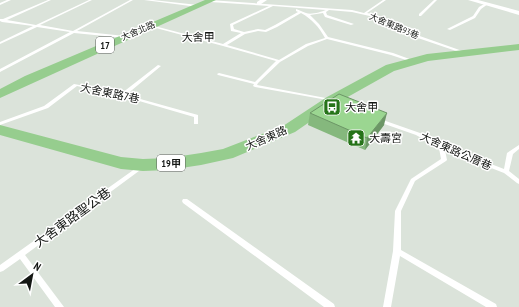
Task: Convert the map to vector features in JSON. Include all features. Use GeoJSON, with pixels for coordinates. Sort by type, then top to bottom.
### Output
{"type":"FeatureCollection","features":[{"type":"Feature","properties":{"kind":"main road","name":"大舍北路"},"geometry":{"type":"LineString","coordinates":[[0,86],[203,2]]}},
{"type":"Feature","properties":{"kind":"main road","name":"大舍北路"},"geometry":{"type":"LineString","coordinates":[[0,94],[121,36]]}},
{"type":"Feature","properties":{"kind":"main road","name":"大舍東路"},"geometry":{"type":"LineString","coordinates":[[0,130],[121,163],[143,165],[174,163],[233,152],[257,144],[289,129],[390,68],[413,61],[519,47]]}},
{"type":"Feature","properties":{"kind":"street"},"geometry":{"type":"LineString","coordinates":[[471,0],[519,13]]}},
{"type":"Feature","properties":{"kind":"lane"},"geometry":{"type":"LineString","coordinates":[[0,4],[10,0]]}},
{"type":"Feature","properties":{"kind":"lane"},"geometry":{"type":"LineString","coordinates":[[1,21],[50,0]]}},
{"type":"Feature","properties":{"kind":"lane"},"geometry":{"type":"LineString","coordinates":[[0,43],[91,0]]}},
{"type":"Feature","properties":{"kind":"lane"},"geometry":{"type":"LineString","coordinates":[[0,71],[132,0]]}},
{"type":"Feature","properties":{"kind":"lane"},"geometry":{"type":"LineString","coordinates":[[145,0],[203,2],[261,1],[300,12],[314,19],[327,38]]}},
{"type":"Feature","properties":{"kind":"lane"},"geometry":{"type":"LineString","coordinates":[[364,14],[385,0]]}},
{"type":"Feature","properties":{"kind":"lane"},"geometry":{"type":"LineString","coordinates":[[420,15],[436,0]]}},
{"type":"Feature","properties":{"kind":"lane"},"geometry":{"type":"LineString","coordinates":[[449,29],[474,17],[480,8],[487,4]]}},
{"type":"Feature","properties":{"kind":"lane"},"geometry":{"type":"LineString","coordinates":[[244,33],[232,30],[231,25],[273,5]]}},
{"type":"Feature","properties":{"kind":"lane","name":"大舍東路93巷"},"geometry":{"type":"LineString","coordinates":[[273,5],[328,10],[346,10],[381,18],[388,24],[413,35],[466,53]]}},
{"type":"Feature","properties":{"kind":"lane"},"geometry":{"type":"LineString","coordinates":[[307,16],[328,10]]}},
{"type":"Feature","properties":{"kind":"lane"},"geometry":{"type":"LineString","coordinates":[[224,45],[244,33],[265,30],[276,26],[300,12]]}},
{"type":"Feature","properties":{"kind":"lane"},"geometry":{"type":"LineString","coordinates":[[324,12],[326,16],[352,24]]}},
{"type":"Feature","properties":{"kind":"lane"},"geometry":{"type":"LineString","coordinates":[[1,21],[75,32],[121,36]]}},
{"type":"Feature","properties":{"kind":"lane"},"geometry":{"type":"LineString","coordinates":[[146,25],[279,60]]}},
{"type":"Feature","properties":{"kind":"lane"},"geometry":{"type":"LineString","coordinates":[[256,83],[279,60],[307,45],[327,38],[392,54],[413,61]]}},
{"type":"Feature","properties":{"kind":"lane"},"geometry":{"type":"LineString","coordinates":[[123,95],[159,66]]}},
{"type":"Feature","properties":{"kind":"lane"},"geometry":{"type":"LineString","coordinates":[[219,74],[256,83],[255,86],[336,102]]}},
{"type":"Feature","properties":{"kind":"lane","name":"大舍東路7巷"},"geometry":{"type":"LineString","coordinates":[[0,124],[46,107],[76,85],[123,95],[196,116],[196,123]]}},
{"type":"Feature","properties":{"kind":"lane","name":"大舍東路公厝巷"},"geometry":{"type":"LineString","coordinates":[[371,117],[418,134],[442,147],[506,172],[510,153],[519,147]]}},
{"type":"Feature","properties":{"kind":"lane"},"geometry":{"type":"LineString","coordinates":[[387,307],[397,251],[398,211],[413,180],[444,160],[442,147]]}},
{"type":"Feature","properties":{"kind":"lane","name":"大舍東路聖公巷"},"geometry":{"type":"LineString","coordinates":[[0,269],[143,165]]}},
{"type":"Feature","properties":{"kind":"lane"},"geometry":{"type":"LineString","coordinates":[[506,172],[519,182]]}},
{"type":"Feature","properties":{"kind":"lane"},"geometry":{"type":"LineString","coordinates":[[185,201],[331,307]]}},
{"type":"Feature","properties":{"kind":"lane"},"geometry":{"type":"LineString","coordinates":[[397,251],[493,307]]}},
{"type":"Feature","properties":{"kind":"lane"},"geometry":{"type":"LineString","coordinates":[[20,254],[60,307]]}},
{"type":"Feature","properties":{"kind":"building"},"geometry":{"type":"Polygon","coordinates":[[[339,94],[387,113],[367,138],[310,113],[339,94]]]}},
{"type":"Feature","properties":{"kind":"place","name":"大舍甲"},"geometry":{"type":"Point","coordinates":[332,107]}},
{"type":"Feature","properties":{"kind":"place","name":"大壽宮"},"geometry":{"type":"Point","coordinates":[356,138]}},
{"type":"Feature","properties":{"kind":"district","name":"大舍甲"},"geometry":{"type":"Point","coordinates":[198,37]}}]}
